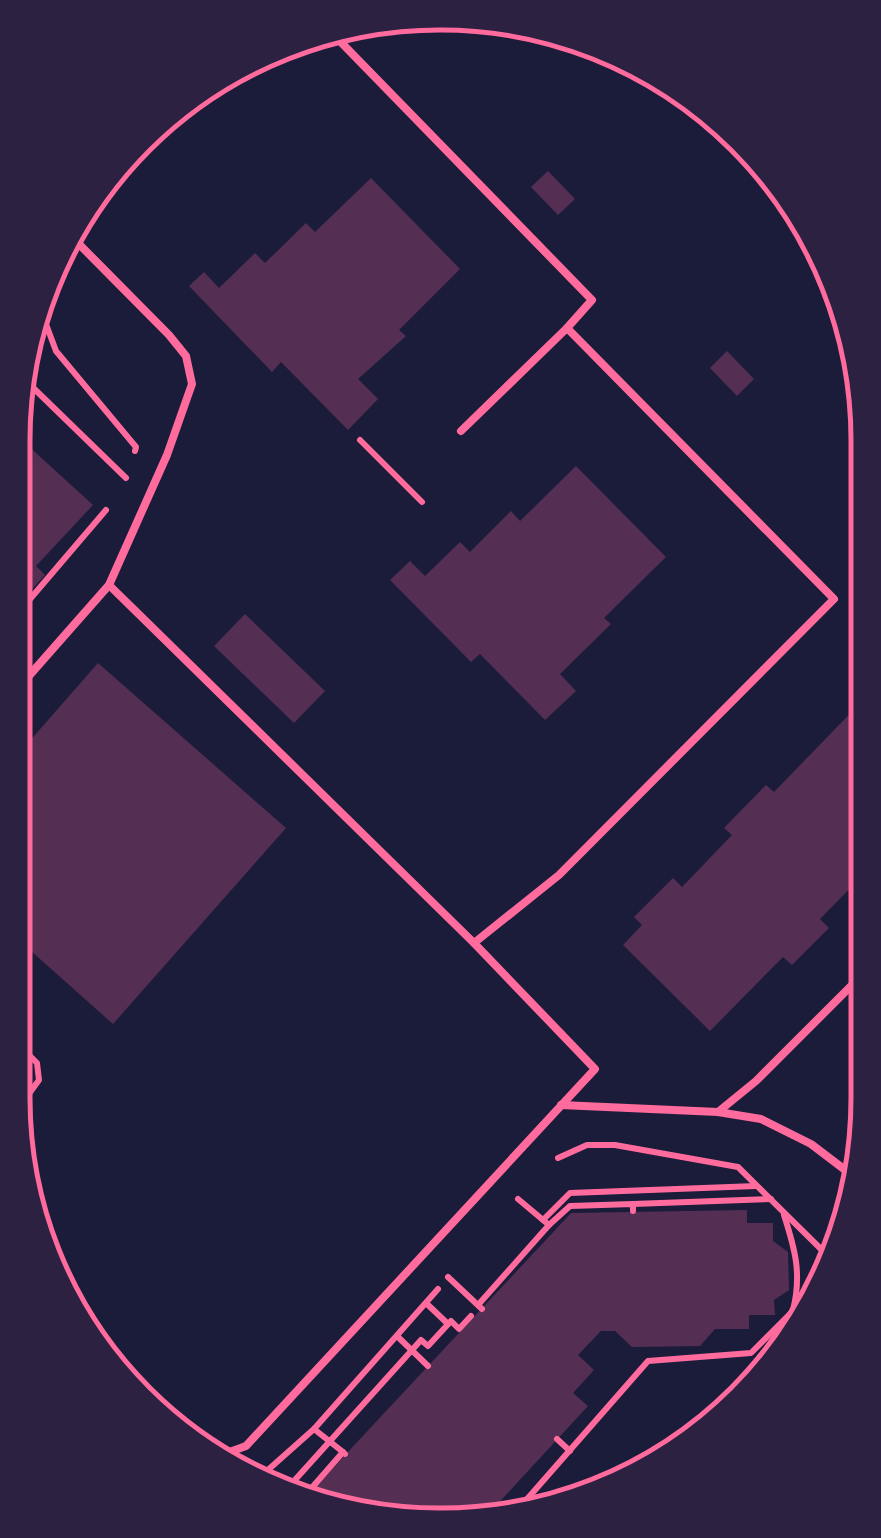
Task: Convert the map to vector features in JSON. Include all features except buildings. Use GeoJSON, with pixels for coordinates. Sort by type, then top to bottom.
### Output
{"type":"FeatureCollection","features":[{"type":"Feature","properties":{"kind":"lane"},"geometry":{"type":"LineString","coordinates":[[341,42],[592,300],[461,431]]}},
{"type":"Feature","properties":{"kind":"lane"},"geometry":{"type":"LineString","coordinates":[[30,675],[109,585],[167,455],[192,384],[186,356],[80,245]]}},
{"type":"Feature","properties":{"kind":"lane"},"geometry":{"type":"LineString","coordinates":[[474,943],[559,875],[834,600],[567,328]]}},
{"type":"Feature","properties":{"kind":"lane"},"geometry":{"type":"LineString","coordinates":[[109,585],[474,943],[595,1069],[246,1446],[232,1451]]}},
{"type":"Feature","properties":{"kind":"lane"},"geometry":{"type":"LineString","coordinates":[[718,1112],[756,1081],[851,986]]}},
{"type":"Feature","properties":{"kind":"lane"},"geometry":{"type":"LineString","coordinates":[[561,1104],[718,1112],[761,1120],[811,1144],[844,1169]]}},
{"type":"Feature","properties":{"kind":"path"},"geometry":{"type":"LineString","coordinates":[[34,388],[130,482],[136,447],[56,351],[47,326]]}},
{"type":"Feature","properties":{"kind":"path"},"geometry":{"type":"LineString","coordinates":[[360,440],[422,502]]}},
{"type":"Feature","properties":{"kind":"path"},"geometry":{"type":"LineString","coordinates":[[30,599],[118,496]]}},
{"type":"Feature","properties":{"kind":"path"},"geometry":{"type":"LineString","coordinates":[[30,1057],[37,1063],[39,1080],[30,1092]]}},
{"type":"Feature","properties":{"kind":"path"},"geometry":{"type":"LineString","coordinates":[[550,1165],[564,1153],[587,1145],[615,1145],[738,1167],[822,1250]]}},
{"type":"Feature","properties":{"kind":"path"},"geometry":{"type":"LineString","coordinates":[[448,1276],[480,1307],[570,1194],[758,1186]]}},
{"type":"Feature","properties":{"kind":"path"},"geometry":{"type":"LineString","coordinates":[[506,1212],[527,1188]]}},
{"type":"Feature","properties":{"kind":"path"},"geometry":{"type":"LineString","coordinates":[[518,1199],[546,1223]]}},
{"type":"Feature","properties":{"kind":"path"},"geometry":{"type":"LineString","coordinates":[[546,1223],[570,1206],[633,1208],[770,1199]]}},
{"type":"Feature","properties":{"kind":"path"},"geometry":{"type":"LineString","coordinates":[[783,1212],[799,1264],[800,1285],[794,1305]]}},
{"type":"Feature","properties":{"kind":"path"},"geometry":{"type":"LineString","coordinates":[[268,1470],[314,1429],[460,1264]]}},
{"type":"Feature","properties":{"kind":"path"},"geometry":{"type":"LineString","coordinates":[[426,1303],[448,1324]]}},
{"type":"Feature","properties":{"kind":"path"},"geometry":{"type":"LineString","coordinates":[[294,1481],[421,1340],[428,1346],[451,1320],[459,1329],[471,1316]]}},
{"type":"Feature","properties":{"kind":"path"},"geometry":{"type":"LineString","coordinates":[[528,1498],[648,1361],[751,1354],[788,1316]]}},
{"type":"Feature","properties":{"kind":"path"},"geometry":{"type":"LineString","coordinates":[[396,1336],[428,1366]]}},
{"type":"Feature","properties":{"kind":"path"},"geometry":{"type":"LineString","coordinates":[[312,1487],[344,1453],[314,1429]]}},
{"type":"Feature","properties":{"kind":"path"},"geometry":{"type":"LineString","coordinates":[[557,1439],[570,1450]]}}]}
